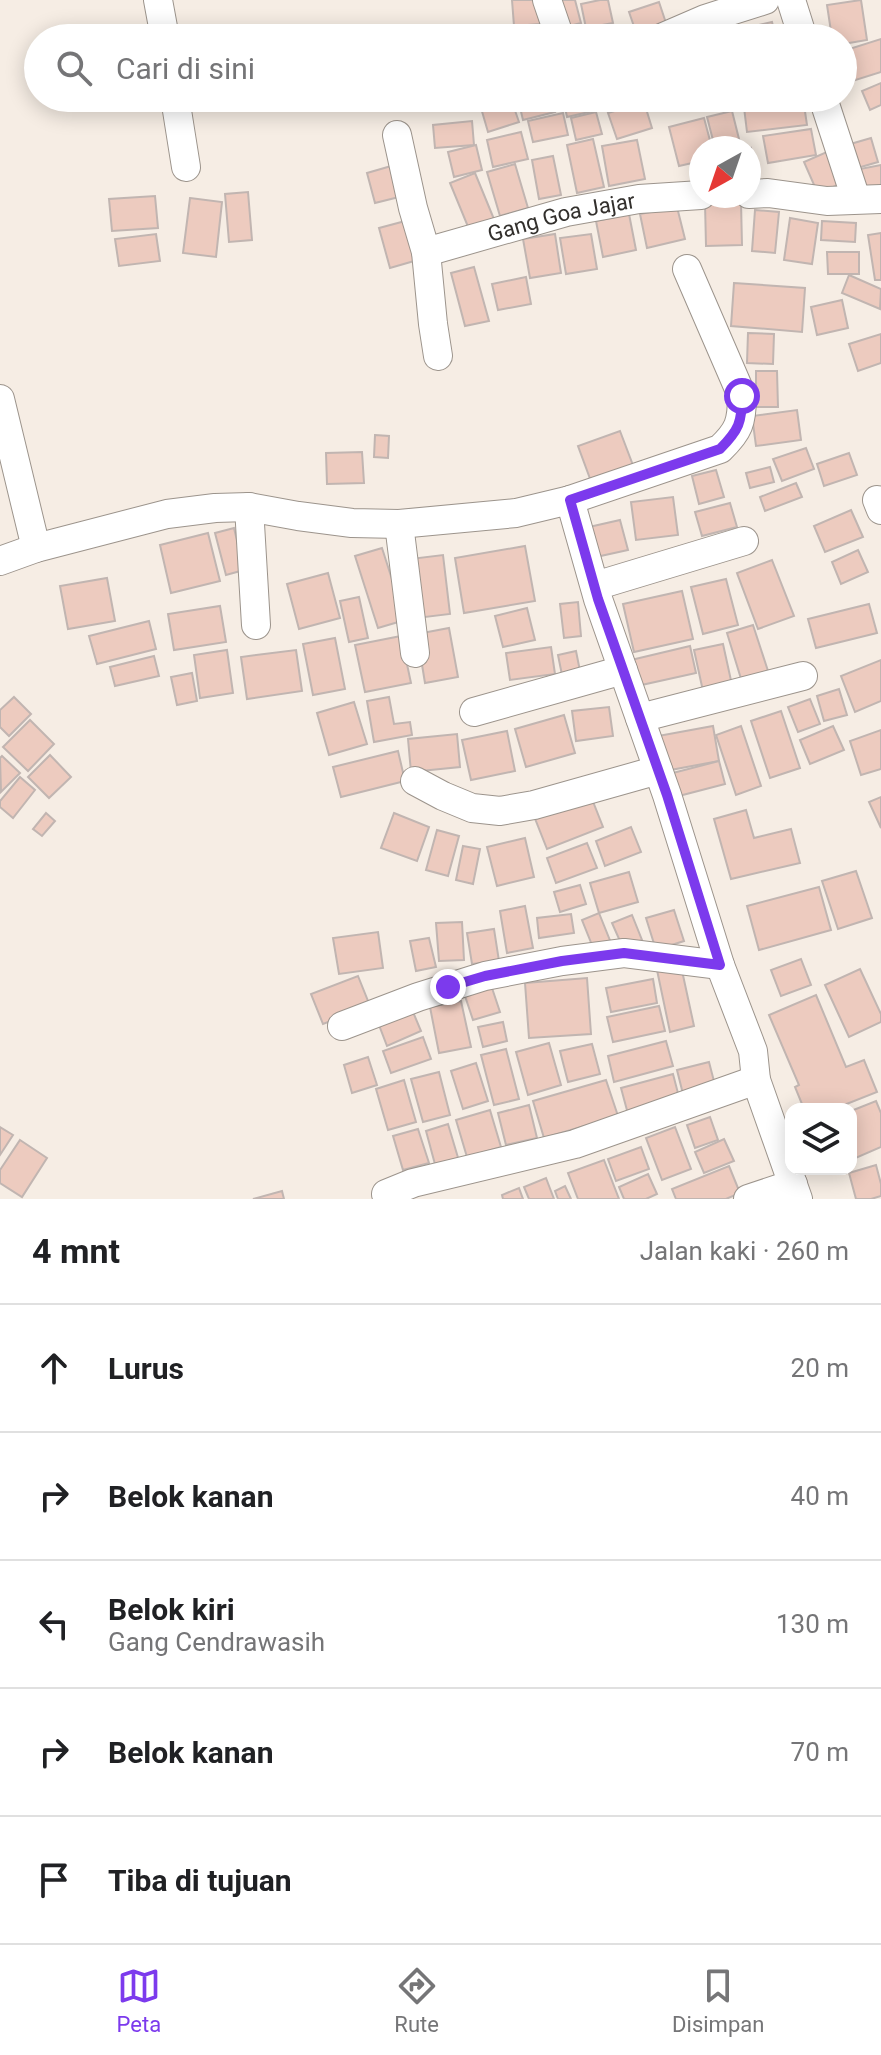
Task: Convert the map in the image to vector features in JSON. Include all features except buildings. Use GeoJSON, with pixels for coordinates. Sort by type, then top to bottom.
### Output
{"type":"FeatureCollection","features":[{"type":"Feature","properties":{"kind":"street"},"geometry":{"type":"LineString","coordinates":[[158,0],[162,24]]}},
{"type":"Feature","properties":{"kind":"street"},"geometry":{"type":"LineString","coordinates":[[547,0],[555,24]]}},
{"type":"Feature","properties":{"kind":"street"},"geometry":{"type":"LineString","coordinates":[[693,24],[765,0]]}},
{"type":"Feature","properties":{"kind":"street"},"geometry":{"type":"LineString","coordinates":[[791,0],[799,24]]}},
{"type":"Feature","properties":{"kind":"street"},"geometry":{"type":"LineString","coordinates":[[177,112],[186,167]]}},
{"type":"Feature","properties":{"kind":"street"},"geometry":{"type":"LineString","coordinates":[[761,193],[827,201],[868,199],[829,112]]}},
{"type":"Feature","properties":{"kind":"street"},"geometry":{"type":"LineString","coordinates":[[397,135],[426,252],[438,356]]}},
{"type":"Feature","properties":{"kind":"street","name":"Gang Goa Jajar"},"geometry":{"type":"LineString","coordinates":[[426,252],[566,212],[639,199],[689,196]]}},
{"type":"Feature","properties":{"kind":"street"},"geometry":{"type":"LineString","coordinates":[[0,561],[36,548],[167,514],[215,508],[249,507],[352,523],[399,524],[516,513],[570,500],[720,449],[732,438],[742,418],[742,396],[687,269]]}},
{"type":"Feature","properties":{"kind":"street"},"geometry":{"type":"LineString","coordinates":[[0,399],[36,548]]}},
{"type":"Feature","properties":{"kind":"street"},"geometry":{"type":"LineString","coordinates":[[570,500],[595,586],[720,965],[753,1051],[756,1080],[796,1192],[748,1199]]}},
{"type":"Feature","properties":{"kind":"street"},"geometry":{"type":"LineString","coordinates":[[249,507],[256,625]]}},
{"type":"Feature","properties":{"kind":"street"},"geometry":{"type":"LineString","coordinates":[[399,524],[415,653]]}},
{"type":"Feature","properties":{"kind":"street"},"geometry":{"type":"LineString","coordinates":[[595,586],[744,541]]}},
{"type":"Feature","properties":{"kind":"street"},"geometry":{"type":"LineString","coordinates":[[474,712],[623,670]]}},
{"type":"Feature","properties":{"kind":"street"},"geometry":{"type":"LineString","coordinates":[[640,718],[803,676]]}},
{"type":"Feature","properties":{"kind":"street"},"geometry":{"type":"LineString","coordinates":[[415,781],[472,808],[500,811],[534,805],[658,770]]}},
{"type":"Feature","properties":{"kind":"street"},"geometry":{"type":"LineString","coordinates":[[342,1026],[485,976],[562,961],[624,953],[720,965]]}},
{"type":"Feature","properties":{"kind":"street"},"geometry":{"type":"LineString","coordinates":[[386,1194],[413,1183],[575,1144],[756,1080]]}},
{"type":"Feature","properties":{"kind":"route"},"geometry":{"type":"LineString","coordinates":[[448,987],[485,976],[562,961],[624,953],[720,965],[667,795],[598,599],[570,500],[720,449],[732,438],[742,418],[742,396]]}}]}
